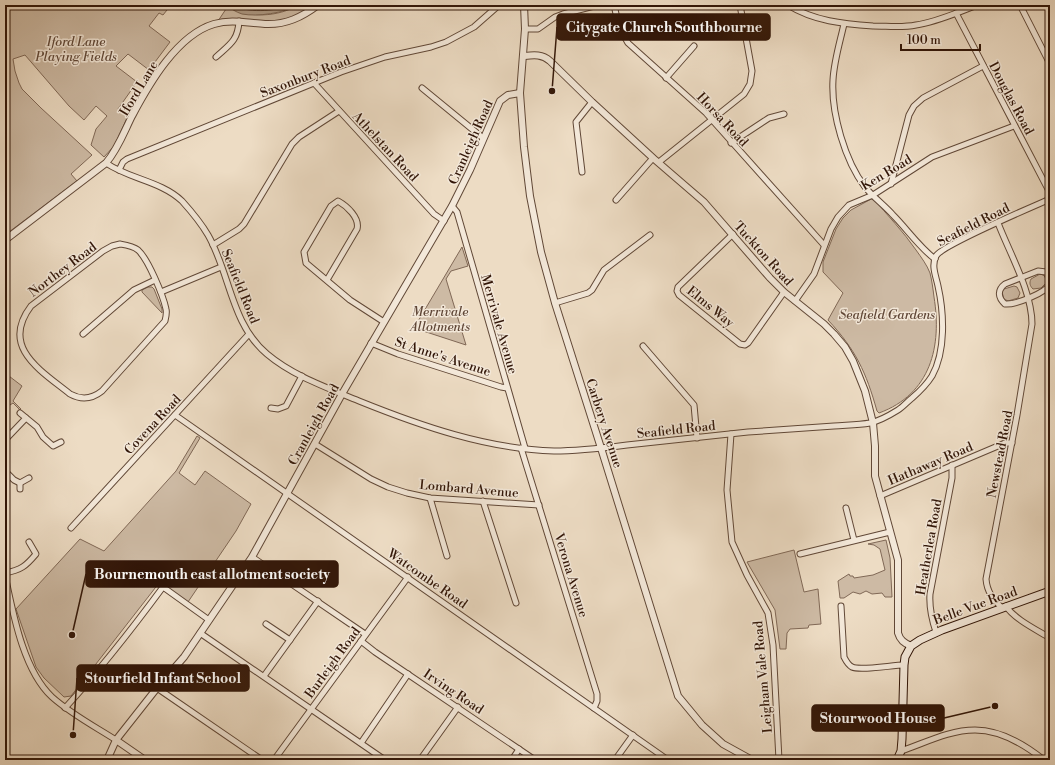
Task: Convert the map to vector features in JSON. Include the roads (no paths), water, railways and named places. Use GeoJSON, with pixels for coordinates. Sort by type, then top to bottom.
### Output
{"type":"FeatureCollection","features":[{"type":"Feature","properties":{"kind":"main road","name":"Belle Vue Road"},"geometry":{"type":"LineString","coordinates":[[910,646],[936,632],[1050,591]]}},
{"type":"Feature","properties":{"kind":"main road"},"geometry":{"type":"LineString","coordinates":[[897,760],[901,751],[904,664],[905,657],[910,646]]}},
{"type":"Feature","properties":{"kind":"street","name":"Iford Lane"},"geometry":{"type":"LineString","coordinates":[[5,240],[106,163],[114,154],[133,114],[148,89],[171,56],[198,32],[220,23],[239,22],[267,24],[286,22],[307,13],[318,5]]}},
{"type":"Feature","properties":{"kind":"street","name":"Saxonbury Road"},"geometry":{"type":"LineString","coordinates":[[119,170],[123,162],[127,159],[314,83],[385,57],[431,47],[446,42],[474,27],[499,5]]}},
{"type":"Feature","properties":{"kind":"street"},"geometry":{"type":"LineString","coordinates":[[524,5],[524,56]]}},
{"type":"Feature","properties":{"kind":"street"},"geometry":{"type":"LineString","coordinates":[[525,29],[538,29],[555,17],[571,11],[597,5]]}},
{"type":"Feature","properties":{"kind":"street","name":"Horsa Road"},"geometry":{"type":"LineString","coordinates":[[614,5],[623,36],[628,43],[712,120],[824,245]]}},
{"type":"Feature","properties":{"kind":"street"},"geometry":{"type":"LineString","coordinates":[[616,200],[656,160],[712,120],[744,94],[750,84],[752,71],[740,5]]}},
{"type":"Feature","properties":{"kind":"street"},"geometry":{"type":"LineString","coordinates":[[788,5],[813,16],[844,24],[906,26],[925,23],[978,5]]}},
{"type":"Feature","properties":{"kind":"street"},"geometry":{"type":"LineString","coordinates":[[1020,5],[1050,64]]}},
{"type":"Feature","properties":{"kind":"street","name":"Douglas Road"},"geometry":{"type":"LineString","coordinates":[[956,13],[1050,193]]}},
{"type":"Feature","properties":{"kind":"street"},"geometry":{"type":"LineString","coordinates":[[216,57],[236,38],[239,22]]}},
{"type":"Feature","properties":{"kind":"street"},"geometry":{"type":"LineString","coordinates":[[844,24],[834,70],[833,92],[837,122],[846,150],[863,184],[927,253],[935,259]]}},
{"type":"Feature","properties":{"kind":"street"},"geometry":{"type":"LineString","coordinates":[[666,78],[694,46]]}},
{"type":"Feature","properties":{"kind":"street","name":"Carbery Avenue"},"geometry":{"type":"LineString","coordinates":[[524,56],[520,93],[524,147],[530,196],[541,252],[555,303],[678,696],[702,725],[723,744],[752,760]]}},
{"type":"Feature","properties":{"kind":"street","name":"Tuckton Road"},"geometry":{"type":"LineString","coordinates":[[524,56],[546,57],[592,102],[704,202],[760,267],[784,292],[834,334],[845,347],[853,361],[865,391],[873,423],[875,446],[874,462],[876,476],[898,560],[898,633],[904,643],[910,646]]}},
{"type":"Feature","properties":{"kind":"street"},"geometry":{"type":"LineString","coordinates":[[891,184],[910,115],[914,106],[923,98],[983,66]]}},
{"type":"Feature","properties":{"kind":"street","name":"Athelstan Road"},"geometry":{"type":"LineString","coordinates":[[314,83],[434,214],[444,221]]}},
{"type":"Feature","properties":{"kind":"street"},"geometry":{"type":"LineString","coordinates":[[422,88],[483,138]]}},
{"type":"Feature","properties":{"kind":"street","name":"Cranleigh Road"},"geometry":{"type":"LineString","coordinates":[[107,760],[116,740],[157,688],[184,657],[252,557],[342,394],[444,221],[500,101],[508,95],[520,93]]}},
{"type":"Feature","properties":{"kind":"street"},"geometry":{"type":"LineString","coordinates":[[582,172],[576,122],[592,102]]}},
{"type":"Feature","properties":{"kind":"street"},"geometry":{"type":"LineString","coordinates":[[213,245],[239,229],[244,224],[292,144],[299,137],[339,111]]}},
{"type":"Feature","properties":{"kind":"street"},"geometry":{"type":"LineString","coordinates":[[731,143],[769,118],[784,114]]}},
{"type":"Feature","properties":{"kind":"street","name":"Ken Road"},"geometry":{"type":"LineString","coordinates":[[795,301],[814,274],[824,245],[838,217],[849,205],[873,195],[932,157],[1014,126]]}},
{"type":"Feature","properties":{"kind":"street","name":"Seafield Road"},"geometry":{"type":"LineString","coordinates":[[106,163],[119,170],[159,186],[179,199],[198,221],[208,234],[213,245],[234,303],[249,334],[256,344],[268,355],[302,376],[342,394],[424,425],[486,442],[555,451],[601,448],[731,434],[873,423],[900,409],[917,394],[932,376],[942,339],[943,323],[941,302],[933,265],[937,254],[941,250],[1050,199]]}},
{"type":"Feature","properties":{"kind":"street"},"geometry":{"type":"LineString","coordinates":[[327,280],[358,229],[359,224],[344,204],[338,201],[331,206],[304,252],[306,263],[350,300],[384,322]]}},
{"type":"Feature","properties":{"kind":"street","name":"Merrivale Avenue"},"geometry":{"type":"LineString","coordinates":[[452,206],[457,212],[523,448]]}},
{"type":"Feature","properties":{"kind":"street","name":"Newstead Road"},"geometry":{"type":"LineString","coordinates":[[998,223],[1029,298],[1032,324],[1012,443],[986,579],[987,587],[992,598],[1050,638]]}},
{"type":"Feature","properties":{"kind":"street","name":"Elms Way"},"geometry":{"type":"LineString","coordinates":[[733,234],[678,287],[677,291],[679,295],[740,344],[745,345],[784,292]]}},
{"type":"Feature","properties":{"kind":"street"},"geometry":{"type":"LineString","coordinates":[[555,303],[588,293],[592,290],[604,270],[650,235]]}},
{"type":"Feature","properties":{"kind":"street","name":"Northey Road"},"geometry":{"type":"LineString","coordinates":[[120,244],[128,245],[137,250],[145,258],[161,292],[167,310],[165,321],[97,395],[82,398],[75,397],[70,394],[27,360],[18,344],[18,327],[26,312],[48,293],[108,249],[120,244]]}},
{"type":"Feature","properties":{"kind":"street"},"geometry":{"type":"LineString","coordinates":[[161,292],[221,267]]}},
{"type":"Feature","properties":{"kind":"street"},"geometry":{"type":"LineString","coordinates":[[1050,278],[1043,271],[1038,271],[1005,284],[1001,287],[999,292],[1000,297],[1005,304],[1009,304],[1029,298],[1047,289],[1050,284]]}},
{"type":"Feature","properties":{"kind":"street"},"geometry":{"type":"LineString","coordinates":[[83,334],[134,290],[155,280]]}},
{"type":"Feature","properties":{"kind":"street","name":"Covena Road"},"geometry":{"type":"LineString","coordinates":[[71,528],[249,334]]}},
{"type":"Feature","properties":{"kind":"street","name":"St Anne's Avenue"},"geometry":{"type":"LineString","coordinates":[[372,343],[398,354],[507,388]]}},
{"type":"Feature","properties":{"kind":"street"},"geometry":{"type":"LineString","coordinates":[[643,346],[694,405],[697,438]]}},
{"type":"Feature","properties":{"kind":"street"},"geometry":{"type":"LineString","coordinates":[[271,408],[278,409],[286,406],[302,376]]}},
{"type":"Feature","properties":{"kind":"street"},"geometry":{"type":"LineString","coordinates":[[20,413],[37,427],[43,437],[54,448],[61,442]]}},
{"type":"Feature","properties":{"kind":"street","name":"Watcombe Road"},"geometry":{"type":"LineString","coordinates":[[175,415],[668,760]]}},
{"type":"Feature","properties":{"kind":"street"},"geometry":{"type":"LineString","coordinates":[[5,440],[26,418]]}},
{"type":"Feature","properties":{"kind":"street","name":"Leigham Vale Road"},"geometry":{"type":"LineString","coordinates":[[731,434],[727,490],[732,542],[747,575],[768,613],[773,645],[779,760]]}},
{"type":"Feature","properties":{"kind":"street","name":"Hathaway Road"},"geometry":{"type":"LineString","coordinates":[[880,496],[1005,443],[1012,443]]}},
{"type":"Feature","properties":{"kind":"street","name":"Lombard Avenue"},"geometry":{"type":"LineString","coordinates":[[315,444],[371,479],[388,487],[407,493],[430,498],[539,505]]}},
{"type":"Feature","properties":{"kind":"street","name":"Verona Avenue"},"geometry":{"type":"LineString","coordinates":[[523,448],[597,694],[597,701],[594,708]]}},
{"type":"Feature","properties":{"kind":"street","name":"Heatherlea Road"},"geometry":{"type":"LineString","coordinates":[[936,632],[929,606],[930,594],[952,478],[952,465]]}},
{"type":"Feature","properties":{"kind":"street"},"geometry":{"type":"LineString","coordinates":[[5,471],[14,480],[20,483]]}},
{"type":"Feature","properties":{"kind":"street"},"geometry":{"type":"LineString","coordinates":[[20,483],[29,478]]}},
{"type":"Feature","properties":{"kind":"street"},"geometry":{"type":"LineString","coordinates":[[20,483],[20,489]]}},
{"type":"Feature","properties":{"kind":"street"},"geometry":{"type":"LineString","coordinates":[[430,498],[447,556]]}},
{"type":"Feature","properties":{"kind":"street"},"geometry":{"type":"LineString","coordinates":[[483,501],[516,603]]}},
{"type":"Feature","properties":{"kind":"street"},"geometry":{"type":"LineString","coordinates":[[846,508],[854,540]]}},
{"type":"Feature","properties":{"kind":"street"},"geometry":{"type":"LineString","coordinates":[[800,554],[890,532]]}},
{"type":"Feature","properties":{"kind":"street"},"geometry":{"type":"LineString","coordinates":[[29,542],[39,552],[25,566],[16,571],[5,574],[18,632],[32,669],[42,686],[65,708],[145,760]]}},
{"type":"Feature","properties":{"kind":"street"},"geometry":{"type":"LineString","coordinates":[[252,557],[365,634]]}},
{"type":"Feature","properties":{"kind":"street","name":"Burleigh Road"},"geometry":{"type":"LineString","coordinates":[[274,760],[408,577]]}},
{"type":"Feature","properties":{"kind":"street"},"geometry":{"type":"LineString","coordinates":[[65,708],[128,633],[163,587],[209,620]]}},
{"type":"Feature","properties":{"kind":"street"},"geometry":{"type":"LineString","coordinates":[[264,676],[318,601]]}},
{"type":"Feature","properties":{"kind":"street"},"geometry":{"type":"LineString","coordinates":[[841,606],[844,657],[847,663],[852,667],[860,668],[904,664]]}},
{"type":"Feature","properties":{"kind":"street"},"geometry":{"type":"LineString","coordinates":[[266,624],[290,640]]}},
{"type":"Feature","properties":{"kind":"street"},"geometry":{"type":"LineString","coordinates":[[200,633],[385,760]]}},
{"type":"Feature","properties":{"kind":"street","name":"Irving Road"},"geometry":{"type":"LineString","coordinates":[[361,641],[535,760]]}},
{"type":"Feature","properties":{"kind":"street"},"geometry":{"type":"LineString","coordinates":[[361,743],[408,674]]}},
{"type":"Feature","properties":{"kind":"street"},"geometry":{"type":"LineString","coordinates":[[157,688],[262,760]]}},
{"type":"Feature","properties":{"kind":"street"},"geometry":{"type":"LineString","coordinates":[[420,760],[458,707]]}},
{"type":"Feature","properties":{"kind":"street"},"geometry":{"type":"LineString","coordinates":[[901,751],[954,733],[974,730],[992,732],[1008,738],[1032,750],[1044,760]]}},
{"type":"Feature","properties":{"kind":"street"},"geometry":{"type":"LineString","coordinates":[[614,760],[633,735]]}},
{"type":"Feature","properties":{"kind":"street"},"geometry":{"type":"LineString","coordinates":[[512,760],[519,749]]}},
{"type":"Feature","properties":{"kind":"water"},"geometry":{"type":"Polygon","coordinates":[[[226,5],[298,5],[271,14],[248,15],[242,14],[226,5]]]}},
{"type":"Feature","properties":{"kind":"place","name":"Citygate Church Southbourne"},"geometry":{"type":"Point","coordinates":[552,91]}},
{"type":"Feature","properties":{"kind":"place","name":"Bournemouth east allotment society"},"geometry":{"type":"Point","coordinates":[72,635]}},
{"type":"Feature","properties":{"kind":"place","name":"Stourwood House"},"geometry":{"type":"Point","coordinates":[995,706]}},
{"type":"Feature","properties":{"kind":"place","name":"Stourfield Infant School"},"geometry":{"type":"Point","coordinates":[73,735]}},
{"type":"Feature","properties":{"kind":"park label","name":"Iford Lane Playing Fields"},"geometry":{"type":"Point","coordinates":[76,48]}},
{"type":"Feature","properties":{"kind":"park label","name":"Seafield Gardens"},"geometry":{"type":"Point","coordinates":[887,314]}},
{"type":"Feature","properties":{"kind":"park label","name":"Merrivale Allotments"},"geometry":{"type":"Point","coordinates":[440,318]}}]}
